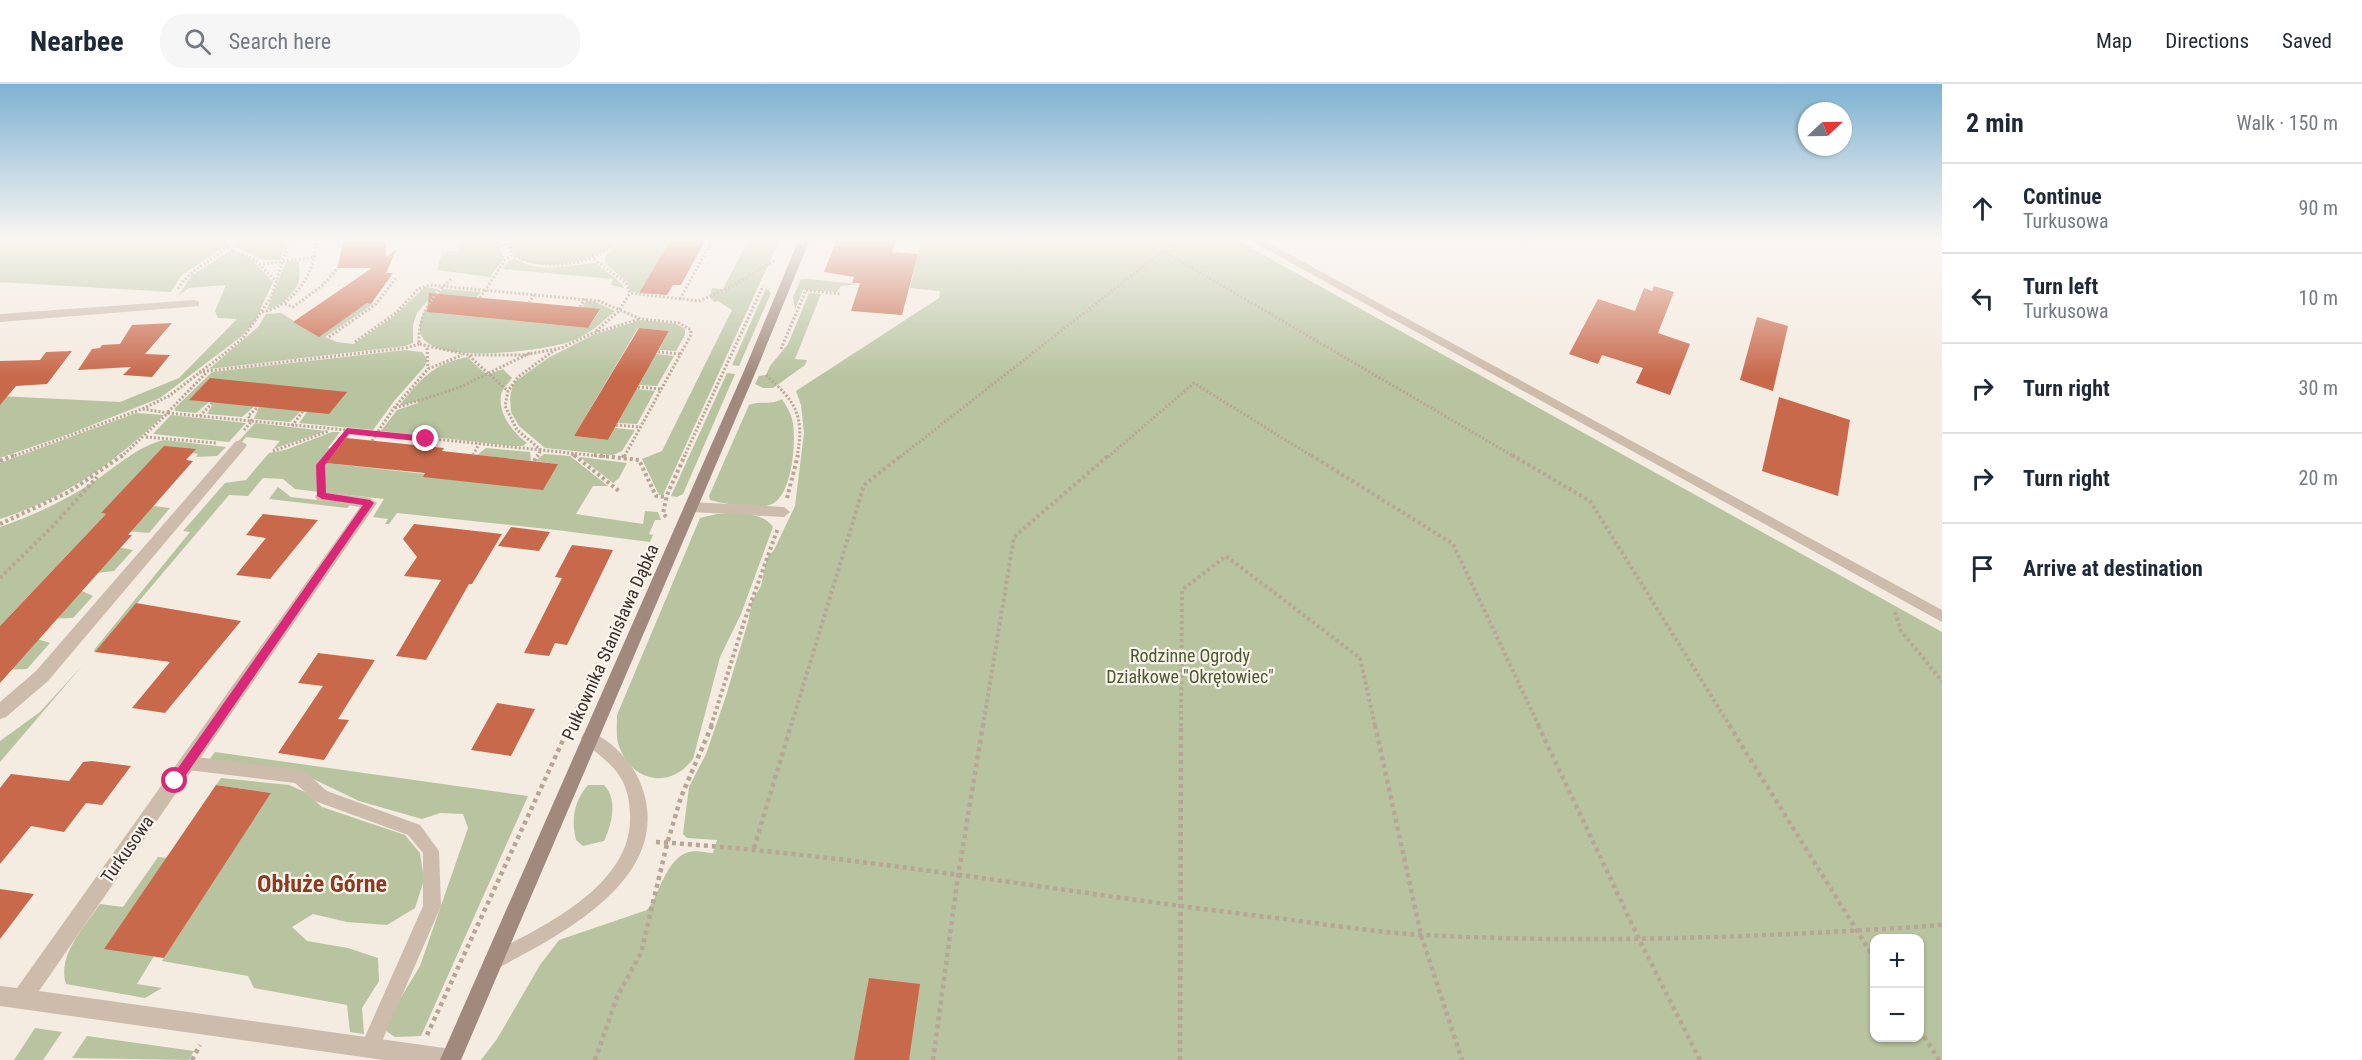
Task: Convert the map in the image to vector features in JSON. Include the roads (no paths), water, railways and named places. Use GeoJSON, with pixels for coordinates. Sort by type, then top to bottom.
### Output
{"type":"FeatureCollection","features":[{"type":"Feature","properties":{"kind":"street","name":"Pułkownika Stanisława Dąbka"},"geometry":{"type":"LineString","coordinates":[[451,1059],[589,738],[692,507],[786,285]]}},
{"type":"Feature","properties":{"kind":"street"},"geometry":{"type":"LineString","coordinates":[[0,318],[195,304]]}},
{"type":"Feature","properties":{"kind":"street"},"geometry":{"type":"LineString","coordinates":[[0,712],[42,676],[240,445]]}},
{"type":"Feature","properties":{"kind":"street","name":"Turkusowa"},"geometry":{"type":"LineString","coordinates":[[22,999],[370,503],[322,496]]}},
{"type":"Feature","properties":{"kind":"street"},"geometry":{"type":"LineString","coordinates":[[0,996],[451,1059]]}},
{"type":"Feature","properties":{"kind":"lane"},"geometry":{"type":"LineString","coordinates":[[1336,285],[1942,617]]}},
{"type":"Feature","properties":{"kind":"lane"},"geometry":{"type":"LineString","coordinates":[[692,507],[784,512]]}},
{"type":"Feature","properties":{"kind":"lane"},"geometry":{"type":"LineString","coordinates":[[492,962],[564,923],[610,886],[637,840],[638,797],[621,761],[589,738]]}},
{"type":"Feature","properties":{"kind":"lane"},"geometry":{"type":"LineString","coordinates":[[188,763],[299,777],[321,796],[414,830],[430,851],[432,906],[369,1048]]}},
{"type":"Feature","properties":{"kind":"district","name":"Obłuże Górne"},"geometry":{"type":"Point","coordinates":[322,884]}},
{"type":"Feature","properties":{"kind":"park label","name":"Rodzinne Ogrody Działkowe \"Okrętowiec\""},"geometry":{"type":"Point","coordinates":[1190,665]}}]}
